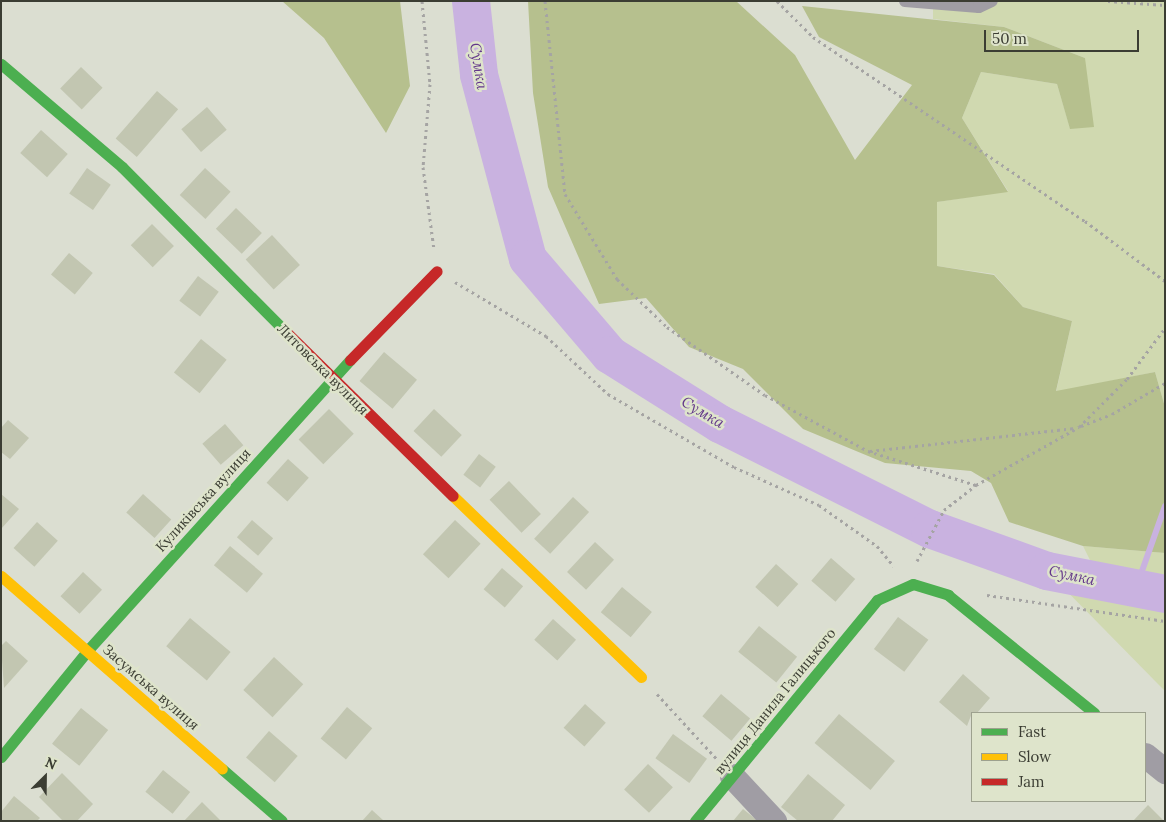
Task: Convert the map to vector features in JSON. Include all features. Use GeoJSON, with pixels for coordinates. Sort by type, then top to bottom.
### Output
{"type":"FeatureCollection","features":[{"type":"Feature","properties":{"kind":"street","name":"Литовська вулиця"},"geometry":{"type":"LineString","coordinates":[[1,64],[122,167],[332,379],[641,677]]}},
{"type":"Feature","properties":{"kind":"street","name":"Куликівська вулиця"},"geometry":{"type":"LineString","coordinates":[[1,757],[87,651],[332,379],[437,271]]}},
{"type":"Feature","properties":{"kind":"street","name":"Засумська вулиця"},"geometry":{"type":"LineString","coordinates":[[1,576],[282,821]]}},
{"type":"Feature","properties":{"kind":"street","name":"вулиця Данила Галицького"},"geometry":{"type":"LineString","coordinates":[[695,821],[877,600],[913,584]]}},
{"type":"Feature","properties":{"kind":"street"},"geometry":{"type":"LineString","coordinates":[[913,584],[948,595],[1093,712]]}},
{"type":"Feature","properties":{"kind":"street"},"geometry":{"type":"LineString","coordinates":[[1146,756],[1165,771]]}},
{"type":"Feature","properties":{"kind":"street"},"geometry":{"type":"LineString","coordinates":[[732,776],[774,821]]}},
{"type":"Feature","properties":{"kind":"lane"},"geometry":{"type":"LineString","coordinates":[[905,1],[979,7],[992,1]]}},
{"type":"Feature","properties":{"kind":"path"},"geometry":{"type":"LineString","coordinates":[[422,1],[430,84],[423,167],[437,271],[546,336],[608,394],[734,467],[819,505],[877,546],[913,584]]}},
{"type":"Feature","properties":{"kind":"path"},"geometry":{"type":"LineString","coordinates":[[545,1],[565,194],[616,278],[667,328],[765,396],[868,451],[976,485]]}},
{"type":"Feature","properties":{"kind":"path"},"geometry":{"type":"LineString","coordinates":[[777,1],[813,37],[1084,221],[1165,282]]}},
{"type":"Feature","properties":{"kind":"path"},"geometry":{"type":"LineString","coordinates":[[1108,1],[1165,5]]}},
{"type":"Feature","properties":{"kind":"path"},"geometry":{"type":"LineString","coordinates":[[868,451],[1079,427],[1128,379],[1165,328]]}},
{"type":"Feature","properties":{"kind":"path"},"geometry":{"type":"LineString","coordinates":[[917,558],[944,510],[976,485],[1079,427],[1112,414],[1165,383]]}},
{"type":"Feature","properties":{"kind":"path"},"geometry":{"type":"LineString","coordinates":[[980,594],[1165,621]]}},
{"type":"Feature","properties":{"kind":"path"},"geometry":{"type":"LineString","coordinates":[[641,677],[732,776]]}},
{"type":"Feature","properties":{"kind":"green space"},"geometry":{"type":"Polygon","coordinates":[[[282,1],[400,1],[410,86],[386,133],[324,38],[282,1]]]}},
{"type":"Feature","properties":{"kind":"green space"},"geometry":{"type":"Polygon","coordinates":[[[528,1],[736,1],[795,55],[855,160],[912,85],[819,37],[802,6],[1004,27],[1085,58],[1094,127],[1070,129],[1057,84],[981,72],[962,118],[1008,192],[937,202],[937,266],[994,275],[1023,307],[1072,321],[1056,391],[1155,372],[1165,407],[1165,553],[1083,546],[1009,522],[991,483],[971,471],[885,463],[803,429],[743,369],[689,347],[646,298],[599,304],[548,187],[533,93],[528,1]]]}},
{"type":"Feature","properties":{"kind":"green space"},"geometry":{"type":"Polygon","coordinates":[[[933,1],[1165,1],[1165,407],[1155,372],[1056,392],[1072,321],[1023,307],[994,274],[937,266],[937,202],[1008,191],[962,118],[981,72],[1057,84],[1070,128],[1085,58],[1004,27],[933,19],[933,1]]]}},
{"type":"Feature","properties":{"kind":"green space"},"geometry":{"type":"Polygon","coordinates":[[[1083,546],[1165,553],[1165,581],[1093,566],[1083,546]]]}},
{"type":"Feature","properties":{"kind":"green space"},"geometry":{"type":"Polygon","coordinates":[[[1047,571],[1165,594],[1165,691],[1158,684],[1047,571]]]}},
{"type":"Feature","properties":{"kind":"building"},"geometry":{"type":"Polygon","coordinates":[[[81,67],[103,88],[82,109],[60,89],[81,67]]]}},
{"type":"Feature","properties":{"kind":"building"},"geometry":{"type":"Polygon","coordinates":[[[157,91],[178,109],[137,157],[116,139],[157,91]]]}},
{"type":"Feature","properties":{"kind":"building"},"geometry":{"type":"Polygon","coordinates":[[[207,107],[227,130],[201,152],[181,129],[207,107]]]}},
{"type":"Feature","properties":{"kind":"building"},"geometry":{"type":"Polygon","coordinates":[[[41,130],[68,154],[47,177],[20,153],[41,130]]]}},
{"type":"Feature","properties":{"kind":"building"},"geometry":{"type":"Polygon","coordinates":[[[87,168],[111,185],[93,210],[69,193],[87,168]]]}},
{"type":"Feature","properties":{"kind":"building"},"geometry":{"type":"Polygon","coordinates":[[[205,168],[231,192],[205,219],[180,195],[205,168]]]}},
{"type":"Feature","properties":{"kind":"building"},"geometry":{"type":"Polygon","coordinates":[[[236,208],[262,233],[242,254],[216,229],[236,208]]]}},
{"type":"Feature","properties":{"kind":"building"},"geometry":{"type":"Polygon","coordinates":[[[152,224],[174,246],[153,267],[131,245],[152,224]]]}},
{"type":"Feature","properties":{"kind":"building"},"geometry":{"type":"Polygon","coordinates":[[[272,235],[300,265],[274,290],[246,260],[272,235]]]}},
{"type":"Feature","properties":{"kind":"building"},"geometry":{"type":"Polygon","coordinates":[[[69,253],[93,273],[75,294],[51,274],[69,253]]]}},
{"type":"Feature","properties":{"kind":"building"},"geometry":{"type":"Polygon","coordinates":[[[198,276],[219,292],[200,316],[179,301],[198,276]]]}},
{"type":"Feature","properties":{"kind":"building"},"geometry":{"type":"Polygon","coordinates":[[[201,339],[227,360],[200,393],[174,372],[201,339]]]}},
{"type":"Feature","properties":{"kind":"building"},"geometry":{"type":"Polygon","coordinates":[[[384,352],[417,380],[393,409],[360,381],[384,352]]]}},
{"type":"Feature","properties":{"kind":"building"},"geometry":{"type":"Polygon","coordinates":[[[329,409],[354,434],[323,464],[299,439],[329,409]]]}},
{"type":"Feature","properties":{"kind":"building"},"geometry":{"type":"Polygon","coordinates":[[[434,409],[462,435],[441,457],[414,431],[434,409]]]}},
{"type":"Feature","properties":{"kind":"building"},"geometry":{"type":"Polygon","coordinates":[[[8,420],[29,438],[10,459],[1,452],[1,428],[8,420]]]}},
{"type":"Feature","properties":{"kind":"building"},"geometry":{"type":"Polygon","coordinates":[[[225,424],[243,445],[221,465],[202,444],[225,424]]]}},
{"type":"Feature","properties":{"kind":"building"},"geometry":{"type":"Polygon","coordinates":[[[479,454],[496,467],[480,487],[463,475],[479,454]]]}},
{"type":"Feature","properties":{"kind":"building"},"geometry":{"type":"Polygon","coordinates":[[[288,459],[309,478],[287,502],[267,483],[288,459]]]}},
{"type":"Feature","properties":{"kind":"building"},"geometry":{"type":"Polygon","coordinates":[[[509,481],[541,514],[522,533],[490,500],[509,481]]]}},
{"type":"Feature","properties":{"kind":"building"},"geometry":{"type":"Polygon","coordinates":[[[1,494],[19,509],[1,529],[1,494]]]}},
{"type":"Feature","properties":{"kind":"building"},"geometry":{"type":"Polygon","coordinates":[[[143,494],[171,519],[155,538],[126,513],[143,494]]]}},
{"type":"Feature","properties":{"kind":"building"},"geometry":{"type":"Polygon","coordinates":[[[573,497],[589,512],[550,554],[534,539],[573,497]]]}},
{"type":"Feature","properties":{"kind":"building"},"geometry":{"type":"Polygon","coordinates":[[[252,520],[273,538],[258,556],[237,537],[252,520]]]}},
{"type":"Feature","properties":{"kind":"building"},"geometry":{"type":"Polygon","coordinates":[[[455,520],[481,544],[449,578],[423,554],[455,520]]]}},
{"type":"Feature","properties":{"kind":"building"},"geometry":{"type":"Polygon","coordinates":[[[37,522],[58,541],[34,567],[14,548],[37,522]]]}},
{"type":"Feature","properties":{"kind":"building"},"geometry":{"type":"Polygon","coordinates":[[[595,542],[614,560],[586,590],[567,572],[595,542]]]}},
{"type":"Feature","properties":{"kind":"building"},"geometry":{"type":"Polygon","coordinates":[[[230,546],[263,574],[247,593],[214,565],[230,546]]]}},
{"type":"Feature","properties":{"kind":"building"},"geometry":{"type":"Polygon","coordinates":[[[831,558],[855,579],[835,602],[811,581],[831,558]]]}},
{"type":"Feature","properties":{"kind":"building"},"geometry":{"type":"Polygon","coordinates":[[[776,564],[798,584],[778,607],[755,587],[776,564]]]}},
{"type":"Feature","properties":{"kind":"building"},"geometry":{"type":"Polygon","coordinates":[[[502,568],[523,586],[505,608],[484,589],[502,568]]]}},
{"type":"Feature","properties":{"kind":"building"},"geometry":{"type":"Polygon","coordinates":[[[83,572],[102,590],[80,614],[60,596],[83,572]]]}},
{"type":"Feature","properties":{"kind":"building"},"geometry":{"type":"Polygon","coordinates":[[[622,587],[652,612],[631,637],[601,612],[622,587]]]}},
{"type":"Feature","properties":{"kind":"building"},"geometry":{"type":"Polygon","coordinates":[[[898,617],[928,640],[904,672],[874,649],[898,617]]]}},
{"type":"Feature","properties":{"kind":"building"},"geometry":{"type":"Polygon","coordinates":[[[190,618],[231,652],[207,680],[166,646],[190,618]]]}},
{"type":"Feature","properties":{"kind":"building"},"geometry":{"type":"Polygon","coordinates":[[[553,619],[576,640],[557,661],[534,640],[553,619]]]}},
{"type":"Feature","properties":{"kind":"building"},"geometry":{"type":"Polygon","coordinates":[[[759,626],[797,657],[776,682],[738,652],[759,626]]]}},
{"type":"Feature","properties":{"kind":"building"},"geometry":{"type":"Polygon","coordinates":[[[6,641],[28,661],[4,688],[1,646],[6,641]]]}},
{"type":"Feature","properties":{"kind":"building"},"geometry":{"type":"Polygon","coordinates":[[[274,657],[303,684],[273,717],[243,690],[274,657]]]}},
{"type":"Feature","properties":{"kind":"building"},"geometry":{"type":"Polygon","coordinates":[[[963,674],[990,698],[978,712],[971,712],[967,726],[939,702],[963,674]]]}},
{"type":"Feature","properties":{"kind":"building"},"geometry":{"type":"Polygon","coordinates":[[[721,694],[750,718],[731,741],[702,716],[721,694]]]}},
{"type":"Feature","properties":{"kind":"building"},"geometry":{"type":"Polygon","coordinates":[[[585,704],[606,723],[584,747],[564,728],[585,704]]]}},
{"type":"Feature","properties":{"kind":"building"},"geometry":{"type":"Polygon","coordinates":[[[347,707],[372,728],[346,760],[321,738],[347,707]]]}},
{"type":"Feature","properties":{"kind":"building"},"geometry":{"type":"Polygon","coordinates":[[[81,708],[108,730],[79,766],[52,744],[81,708]]]}},
{"type":"Feature","properties":{"kind":"building"},"geometry":{"type":"Polygon","coordinates":[[[839,714],[895,761],[870,790],[815,743],[839,714]]]}},
{"type":"Feature","properties":{"kind":"building"},"geometry":{"type":"Polygon","coordinates":[[[269,731],[298,756],[275,782],[246,757],[269,731]]]}},
{"type":"Feature","properties":{"kind":"building"},"geometry":{"type":"Polygon","coordinates":[[[673,734],[707,759],[689,783],[655,758],[673,734]]]}},
{"type":"Feature","properties":{"kind":"building"},"geometry":{"type":"Polygon","coordinates":[[[648,764],[673,787],[649,813],[624,790],[648,764]]]}},
{"type":"Feature","properties":{"kind":"building"},"geometry":{"type":"Polygon","coordinates":[[[163,770],[190,792],[173,814],[145,792],[163,770]]]}},
{"type":"Feature","properties":{"kind":"building"},"geometry":{"type":"Polygon","coordinates":[[[62,773],[93,804],[77,821],[63,821],[39,797],[62,773]]]}},
{"type":"Feature","properties":{"kind":"building"},"geometry":{"type":"Polygon","coordinates":[[[808,774],[845,805],[832,821],[798,821],[781,807],[808,774]]]}},
{"type":"Feature","properties":{"kind":"building"},"geometry":{"type":"Polygon","coordinates":[[[14,796],[40,818],[37,821],[1,821],[1,812],[14,796]]]}},
{"type":"Feature","properties":{"kind":"building"},"geometry":{"type":"Polygon","coordinates":[[[202,802],[221,821],[184,821],[202,802]]]}},
{"type":"Feature","properties":{"kind":"building"},"geometry":{"type":"Polygon","coordinates":[[[1148,805],[1164,821],[1133,821],[1148,805]]]}},
{"type":"Feature","properties":{"kind":"building"},"geometry":{"type":"Polygon","coordinates":[[[743,809],[758,821],[733,821],[743,809]]]}},
{"type":"Feature","properties":{"kind":"building"},"geometry":{"type":"Polygon","coordinates":[[[372,810],[384,821],[362,821],[372,810]]]}},
{"type":"Feature","properties":{"kind":"waterway","name":"Сумка"},"geometry":{"type":"LineString","coordinates":[[471,1],[479,75],[528,259],[610,355],[720,424],[930,529],[1047,571],[1165,594]]}},
{"type":"Feature","properties":{"kind":"waterway"},"geometry":{"type":"LineString","coordinates":[[1136,588],[1165,506]]}},
{"type":"Feature","properties":{"kind":"traffic: fast"},"geometry":{"type":"LineString","coordinates":[[1,64],[122,167],[285,331]]}},
{"type":"Feature","properties":{"kind":"traffic: fast"},"geometry":{"type":"LineString","coordinates":[[1,757],[87,651],[350,360]]}},
{"type":"Feature","properties":{"kind":"traffic: fast"},"geometry":{"type":"LineString","coordinates":[[695,821],[877,600],[913,584],[948,595],[1093,712]]}},
{"type":"Feature","properties":{"kind":"traffic: fast"},"geometry":{"type":"LineString","coordinates":[[222,769],[282,821]]}},
{"type":"Feature","properties":{"kind":"traffic: slow"},"geometry":{"type":"LineString","coordinates":[[453,496],[641,677]]}},
{"type":"Feature","properties":{"kind":"traffic: slow"},"geometry":{"type":"LineString","coordinates":[[1,576],[222,769]]}},
{"type":"Feature","properties":{"kind":"traffic: jam"},"geometry":{"type":"LineString","coordinates":[[350,360],[437,271]]}},
{"type":"Feature","properties":{"kind":"traffic: jam"},"geometry":{"type":"LineString","coordinates":[[285,331],[453,496]]}}]}
